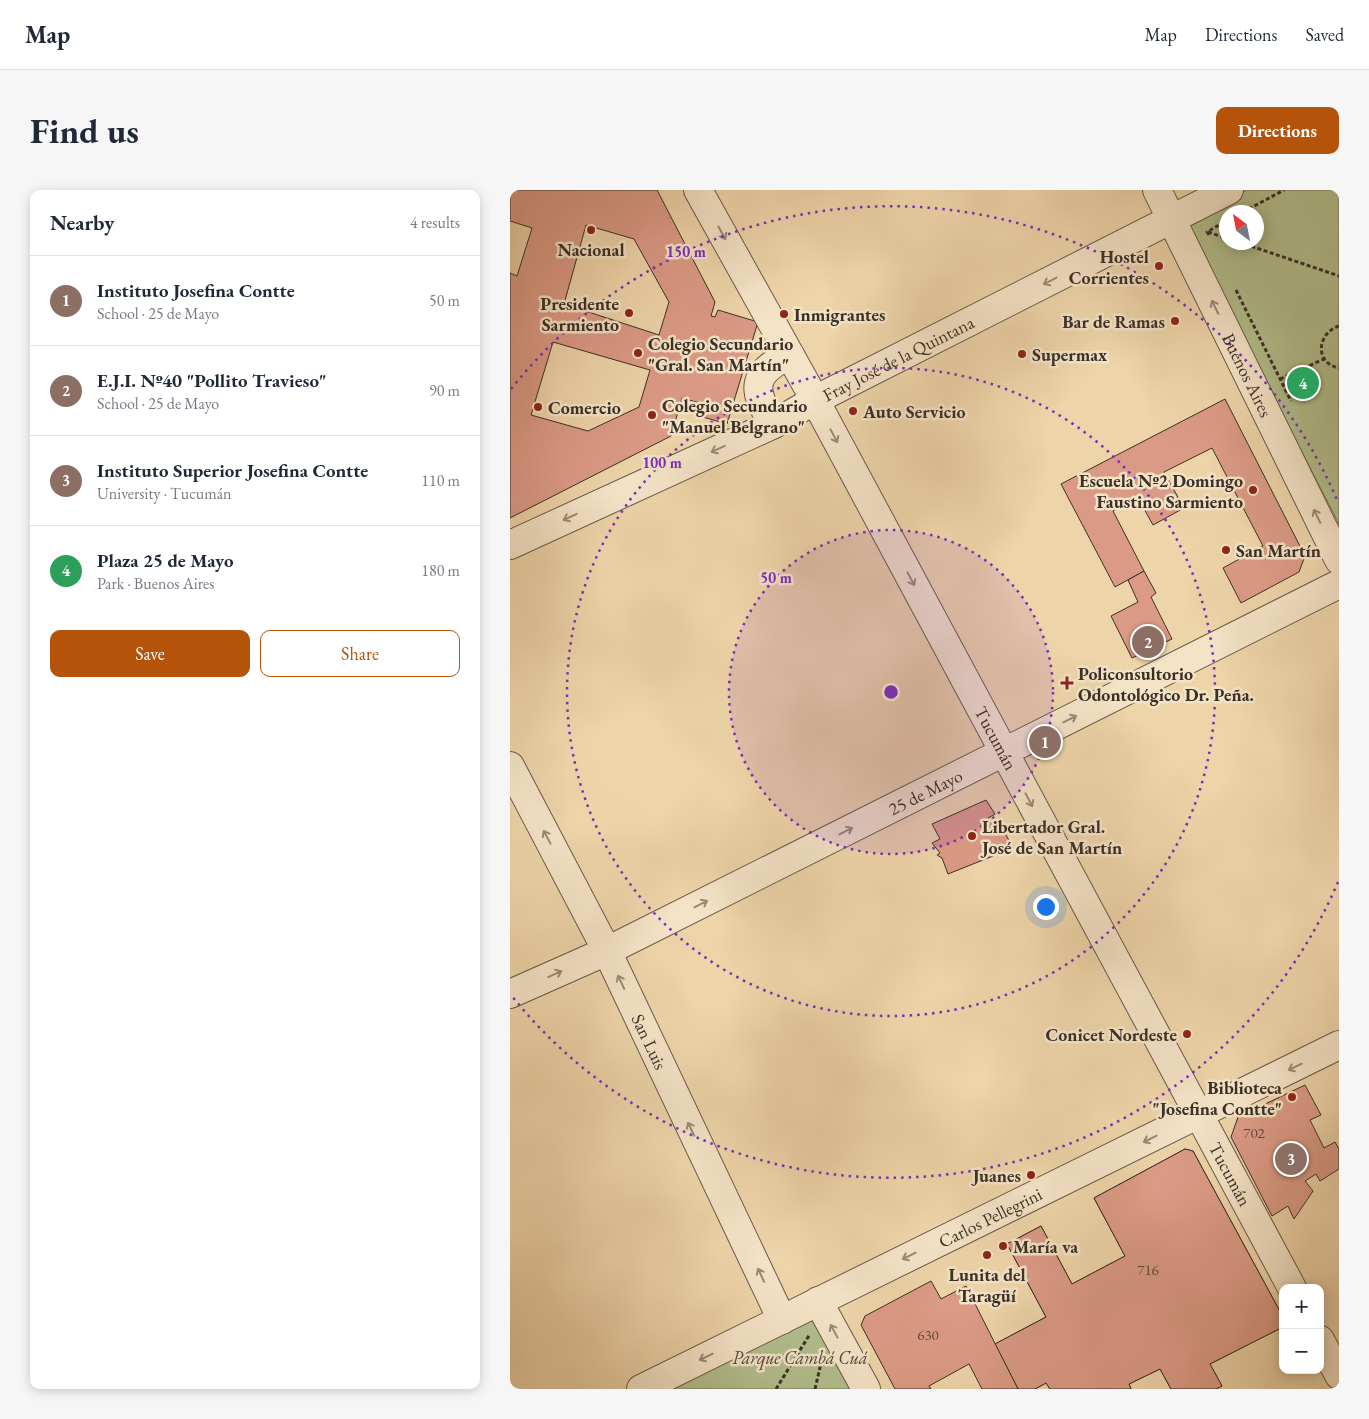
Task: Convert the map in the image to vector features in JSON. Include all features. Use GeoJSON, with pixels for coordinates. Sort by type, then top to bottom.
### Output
{"type":"FeatureCollection","features":[{"type":"Feature","properties":{"kind":"street","name":"Tucumán"},"geometry":{"type":"LineString","coordinates":[[698,190],[815,400],[1290,1284]]}},
{"type":"Feature","properties":{"kind":"street","name":"Buenos Aires"},"geometry":{"type":"LineString","coordinates":[[1157,190],[1339,560]]}},
{"type":"Feature","properties":{"kind":"street","name":"Fray José de la Quintana"},"geometry":{"type":"LineString","coordinates":[[510,545],[774,424],[815,400],[1229,190]]}},
{"type":"Feature","properties":{"kind":"street"},"geometry":{"type":"LineString","coordinates":[[774,424],[762,406],[758,394],[758,379],[767,367],[790,355]]}},
{"type":"Feature","properties":{"kind":"street","name":"25 de Mayo"},"geometry":{"type":"LineString","coordinates":[[510,994],[607,951],[1339,584]]}},
{"type":"Feature","properties":{"kind":"street","name":"San Luis"},"geometry":{"type":"LineString","coordinates":[[510,766],[607,951],[792,1326]]}},
{"type":"Feature","properties":{"kind":"street","name":"Carlos Pellegrini"},"geometry":{"type":"LineString","coordinates":[[641,1389],[792,1326],[818,1323],[1198,1115],[1339,1045]]}},
{"type":"Feature","properties":{"kind":"street"},"geometry":{"type":"LineString","coordinates":[[818,1323],[866,1389]]}},
{"type":"Feature","properties":{"kind":"street"},"geometry":{"type":"LineString","coordinates":[[1324,1347],[1339,1375]]}},
{"type":"Feature","properties":{"kind":"path"},"geometry":{"type":"LineString","coordinates":[[1256,205],[1284,190]]}},
{"type":"Feature","properties":{"kind":"path"},"geometry":{"type":"LineString","coordinates":[[1207,232],[1219,225]]}},
{"type":"Feature","properties":{"kind":"path"},"geometry":{"type":"LineString","coordinates":[[1207,232],[1219,236]]}},
{"type":"Feature","properties":{"kind":"path"},"geometry":{"type":"LineString","coordinates":[[1207,232],[1211,241]]}},
{"type":"Feature","properties":{"kind":"path"},"geometry":{"type":"LineString","coordinates":[[1263,250],[1339,276]]}},
{"type":"Feature","properties":{"kind":"path"},"geometry":{"type":"LineString","coordinates":[[1233,284],[1280,379],[1324,359]]}},
{"type":"Feature","properties":{"kind":"path"},"geometry":{"type":"LineString","coordinates":[[1339,326],[1331,329],[1322,339],[1324,359],[1329,364],[1339,368]]}},
{"type":"Feature","properties":{"kind":"path"},"geometry":{"type":"LineString","coordinates":[[792,1326],[818,1323]]}},
{"type":"Feature","properties":{"kind":"path"},"geometry":{"type":"LineString","coordinates":[[776,1389],[818,1323]]}},
{"type":"Feature","properties":{"kind":"path"},"geometry":{"type":"LineString","coordinates":[[815,1389],[823,1357]]}},
{"type":"Feature","properties":{"kind":"green space"},"geometry":{"type":"Polygon","coordinates":[[[1247,190],[1339,190],[1339,524],[1184,223],[1247,190]]]}},
{"type":"Feature","properties":{"kind":"green space","name":"Parque Cambá Cuá"},"geometry":{"type":"Polygon","coordinates":[[[813,1315],[854,1389],[663,1389],[813,1315]]]}},
{"type":"Feature","properties":{"kind":"building","name":"Colegio Secundario \"Gral. San Martín\""},"geometry":{"type":"Polygon","coordinates":[[[510,190],[657,190],[715,302],[711,316],[715,317],[718,310],[758,322],[727,424],[703,417],[707,405],[682,398],[671,436],[510,518],[510,273],[517,276],[532,228],[510,221],[510,190]],[[586,225],[564,304],[659,335],[669,302],[634,239],[586,225]],[[553,342],[531,415],[588,431],[639,407],[650,370],[553,342]]]}},
{"type":"Feature","properties":{"kind":"building"},"geometry":{"type":"Polygon","coordinates":[[[1225,399],[1305,556],[1299,572],[1241,603],[1223,568],[1263,546],[1212,448],[1164,472],[1184,508],[1153,525],[1138,498],[1113,511],[1144,571],[1115,587],[1061,484],[1225,399]]]}},
{"type":"Feature","properties":{"kind":"building"},"geometry":{"type":"Polygon","coordinates":[[[1144,571],[1156,593],[1151,597],[1172,639],[1132,658],[1111,616],[1138,602],[1128,580],[1144,571]]]}},
{"type":"Feature","properties":{"kind":"building","name":"Libertador Gral. José de San Martín"},"geometry":{"type":"Polygon","coordinates":[[[986,800],[995,814],[988,818],[997,833],[1004,831],[1013,848],[948,874],[942,858],[937,855],[940,853],[932,843],[940,839],[932,824],[986,800]]]}},
{"type":"Feature","properties":{"kind":"building"},"geometry":{"type":"Polygon","coordinates":[[[1305,1085],[1321,1115],[1310,1120],[1324,1148],[1335,1142],[1339,1149],[1339,1169],[1320,1181],[1316,1174],[1305,1181],[1313,1191],[1294,1219],[1288,1206],[1272,1216],[1231,1137],[1238,1117],[1305,1085]]]}},
{"type":"Feature","properties":{"kind":"building"},"geometry":{"type":"Polygon","coordinates":[[[1185,1149],[1193,1151],[1279,1310],[1279,1329],[1210,1364],[1222,1386],[1216,1389],[1171,1389],[1160,1369],[1129,1384],[1131,1389],[1050,1389],[1046,1383],[1035,1389],[1018,1389],[995,1344],[1046,1317],[1007,1244],[1041,1226],[1072,1284],[1125,1256],[1094,1198],[1185,1149]],[[1180,1185],[1130,1211],[1144,1237],[1195,1211],[1180,1185]],[[1221,1256],[1168,1283],[1187,1318],[1241,1291],[1221,1256]],[[1137,1281],[1011,1348],[1020,1365],[1146,1298],[1137,1281]]]}},
{"type":"Feature","properties":{"kind":"building"},"geometry":{"type":"Polygon","coordinates":[[[1185,1149],[1193,1151],[1279,1310],[1279,1329],[1210,1364],[1222,1386],[1216,1389],[1171,1389],[1160,1369],[1129,1384],[1131,1389],[1050,1389],[1046,1383],[1035,1389],[1018,1389],[995,1344],[1046,1317],[1007,1244],[1041,1226],[1072,1284],[1125,1256],[1094,1198],[1185,1149]]]}},
{"type":"Feature","properties":{"kind":"building"},"geometry":{"type":"Polygon","coordinates":[[[931,1281],[941,1299],[966,1286],[1018,1389],[982,1389],[969,1364],[929,1386],[931,1389],[895,1389],[861,1325],[865,1316],[931,1281]]]}},
{"type":"Feature","properties":{"kind":"place","name":"Nacional"},"geometry":{"type":"Point","coordinates":[591,230]}},
{"type":"Feature","properties":{"kind":"place","name":"Hostel Corrientes"},"geometry":{"type":"Point","coordinates":[1159,266]}},
{"type":"Feature","properties":{"kind":"place","name":"Presidente Sarmiento"},"geometry":{"type":"Point","coordinates":[629,313]}},
{"type":"Feature","properties":{"kind":"place","name":"Inmigrantes"},"geometry":{"type":"Point","coordinates":[784,314]}},
{"type":"Feature","properties":{"kind":"place","name":"Bar de Ramas"},"geometry":{"type":"Point","coordinates":[1175,321]}},
{"type":"Feature","properties":{"kind":"place","name":"Colegio Secundario \"Gral. San Martín\""},"geometry":{"type":"Point","coordinates":[638,353]}},
{"type":"Feature","properties":{"kind":"place","name":"Supermax"},"geometry":{"type":"Point","coordinates":[1022,354]}},
{"type":"Feature","properties":{"kind":"place","name":"Plaza 25 de Mayo"},"geometry":{"type":"Point","coordinates":[1303,383]}},
{"type":"Feature","properties":{"kind":"place","name":"Comercio"},"geometry":{"type":"Point","coordinates":[538,407]}},
{"type":"Feature","properties":{"kind":"place","name":"Auto Servicio"},"geometry":{"type":"Point","coordinates":[853,411]}},
{"type":"Feature","properties":{"kind":"place","name":"Colegio Secundario \"Manuel Belgrano\""},"geometry":{"type":"Point","coordinates":[652,415]}},
{"type":"Feature","properties":{"kind":"place","name":"Escuela Nº2 Domingo Faustino Sarmiento"},"geometry":{"type":"Point","coordinates":[1253,490]}},
{"type":"Feature","properties":{"kind":"place","name":"San Martín"},"geometry":{"type":"Point","coordinates":[1226,550]}},
{"type":"Feature","properties":{"kind":"place","name":"E.J.I. Nº40 \"Pollito Travieso\""},"geometry":{"type":"Point","coordinates":[1148,642]}},
{"type":"Feature","properties":{"kind":"place","name":"Policonsultorio Odontológico Dr. Peña."},"geometry":{"type":"Point","coordinates":[1067,683]}},
{"type":"Feature","properties":{"kind":"place","name":"Instituto Josefina Contte"},"geometry":{"type":"Point","coordinates":[1045,742]}},
{"type":"Feature","properties":{"kind":"place","name":"Libertador Gral. José de San Martín"},"geometry":{"type":"Point","coordinates":[972,836]}},
{"type":"Feature","properties":{"kind":"place","name":"Conicet Nordeste"},"geometry":{"type":"Point","coordinates":[1187,1034]}},
{"type":"Feature","properties":{"kind":"place","name":"Biblioteca \"Josefina Contte\""},"geometry":{"type":"Point","coordinates":[1292,1097]}},
{"type":"Feature","properties":{"kind":"place","name":"Instituto Superior Josefina Contte"},"geometry":{"type":"Point","coordinates":[1291,1159]}},
{"type":"Feature","properties":{"kind":"place","name":"Juanes"},"geometry":{"type":"Point","coordinates":[1031,1175]}},
{"type":"Feature","properties":{"kind":"place","name":"María va"},"geometry":{"type":"Point","coordinates":[1003,1246]}},
{"type":"Feature","properties":{"kind":"place","name":"Lunita del Taragüí"},"geometry":{"type":"Point","coordinates":[987,1255]}}]}
